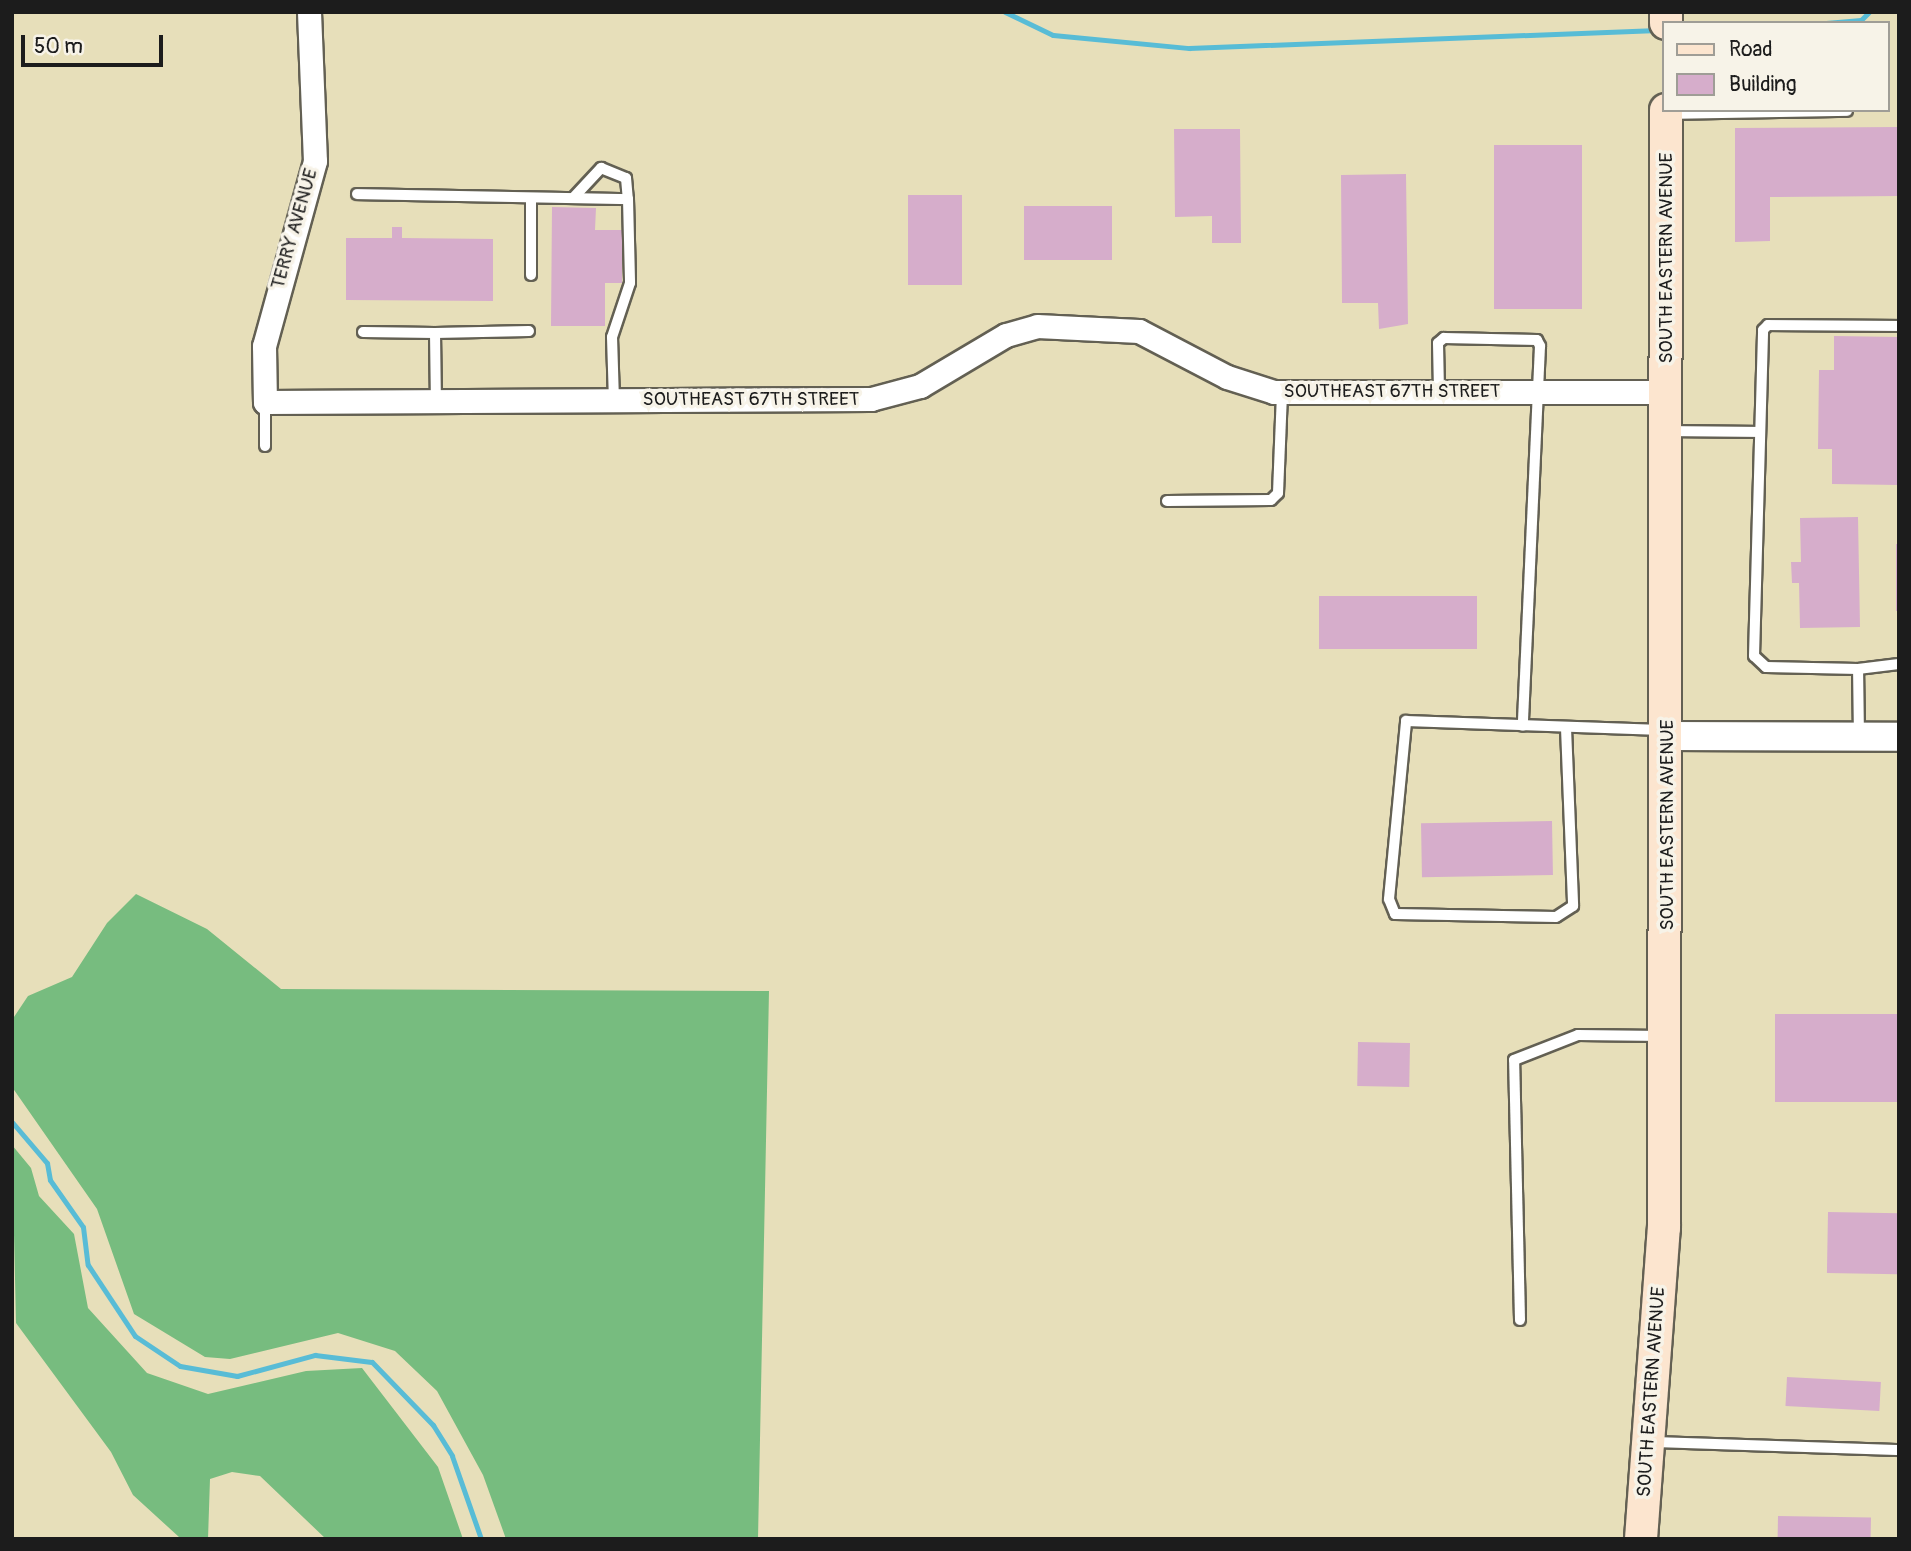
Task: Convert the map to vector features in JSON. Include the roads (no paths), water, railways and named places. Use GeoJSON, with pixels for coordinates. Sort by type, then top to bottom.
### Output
{"type":"FeatureCollection","features":[{"type":"Feature","properties":{"kind":"main road","name":"SOUTH EASTERN AVENUE"},"geometry":{"type":"LineString","coordinates":[[1641,1539],[1664,1228],[1668,733],[1666,112]]}},
{"type":"Feature","properties":{"kind":"street","name":"TERRY AVENUE"},"geometry":{"type":"LineString","coordinates":[[265,402],[264,346],[315,161],[309,12]]}},
{"type":"Feature","properties":{"kind":"street","name":"SOUTHEAST 67TH STREET"},"geometry":{"type":"LineString","coordinates":[[265,402],[871,399],[920,386],[1006,335],[1037,326],[1139,331],[1227,377],[1282,392],[1668,392]]}},
{"type":"Feature","properties":{"kind":"street"},"geometry":{"type":"LineString","coordinates":[[1668,733],[1899,737]]}},
{"type":"Feature","properties":{"kind":"lane"},"geometry":{"type":"LineString","coordinates":[[575,198],[601,168],[626,178],[631,283],[612,337],[614,400]]}},
{"type":"Feature","properties":{"kind":"lane"},"geometry":{"type":"LineString","coordinates":[[357,194],[628,199]]}},
{"type":"Feature","properties":{"kind":"lane"},"geometry":{"type":"LineString","coordinates":[[531,198],[531,275]]}},
{"type":"Feature","properties":{"kind":"lane"},"geometry":{"type":"LineString","coordinates":[[1899,326],[1765,327],[1754,656],[1766,667],[1858,669],[1899,664]]}},
{"type":"Feature","properties":{"kind":"lane"},"geometry":{"type":"LineString","coordinates":[[363,332],[528,331]]}},
{"type":"Feature","properties":{"kind":"lane"},"geometry":{"type":"LineString","coordinates":[[435,333],[436,401]]}},
{"type":"Feature","properties":{"kind":"lane"},"geometry":{"type":"LineString","coordinates":[[1439,391],[1438,343],[1444,338],[1537,340],[1539,392],[1523,726]]}},
{"type":"Feature","properties":{"kind":"lane"},"geometry":{"type":"LineString","coordinates":[[1167,500],[1271,500],[1278,493],[1282,392]]}},
{"type":"Feature","properties":{"kind":"lane"},"geometry":{"type":"LineString","coordinates":[[265,402],[265,446]]}},
{"type":"Feature","properties":{"kind":"lane"},"geometry":{"type":"LineString","coordinates":[[1668,431],[1760,432]]}},
{"type":"Feature","properties":{"kind":"lane"},"geometry":{"type":"LineString","coordinates":[[1858,669],[1859,737]]}},
{"type":"Feature","properties":{"kind":"lane"},"geometry":{"type":"LineString","coordinates":[[1566,728],[1573,906],[1556,917],[1395,914],[1389,899],[1406,721],[1523,726],[1566,728],[1668,733]]}},
{"type":"Feature","properties":{"kind":"lane"},"geometry":{"type":"LineString","coordinates":[[1520,1320],[1514,1060],[1578,1035],[1666,1036]]}},
{"type":"Feature","properties":{"kind":"lane"},"geometry":{"type":"LineString","coordinates":[[1649,1442],[1899,1450]]}},
{"type":"Feature","properties":{"kind":"waterway"},"geometry":{"type":"LineString","coordinates":[[1005,12],[1053,35],[1189,48],[1658,30]]}},
{"type":"Feature","properties":{"kind":"waterway"},"geometry":{"type":"LineString","coordinates":[[1849,21],[1861,20],[1869,12]]}},
{"type":"Feature","properties":{"kind":"waterway"},"geometry":{"type":"LineString","coordinates":[[12,1122],[47,1163],[50,1180],[83,1227],[88,1265],[135,1336],[180,1366],[237,1376],[315,1355],[372,1362],[433,1425],[452,1456],[481,1539]]}}]}
